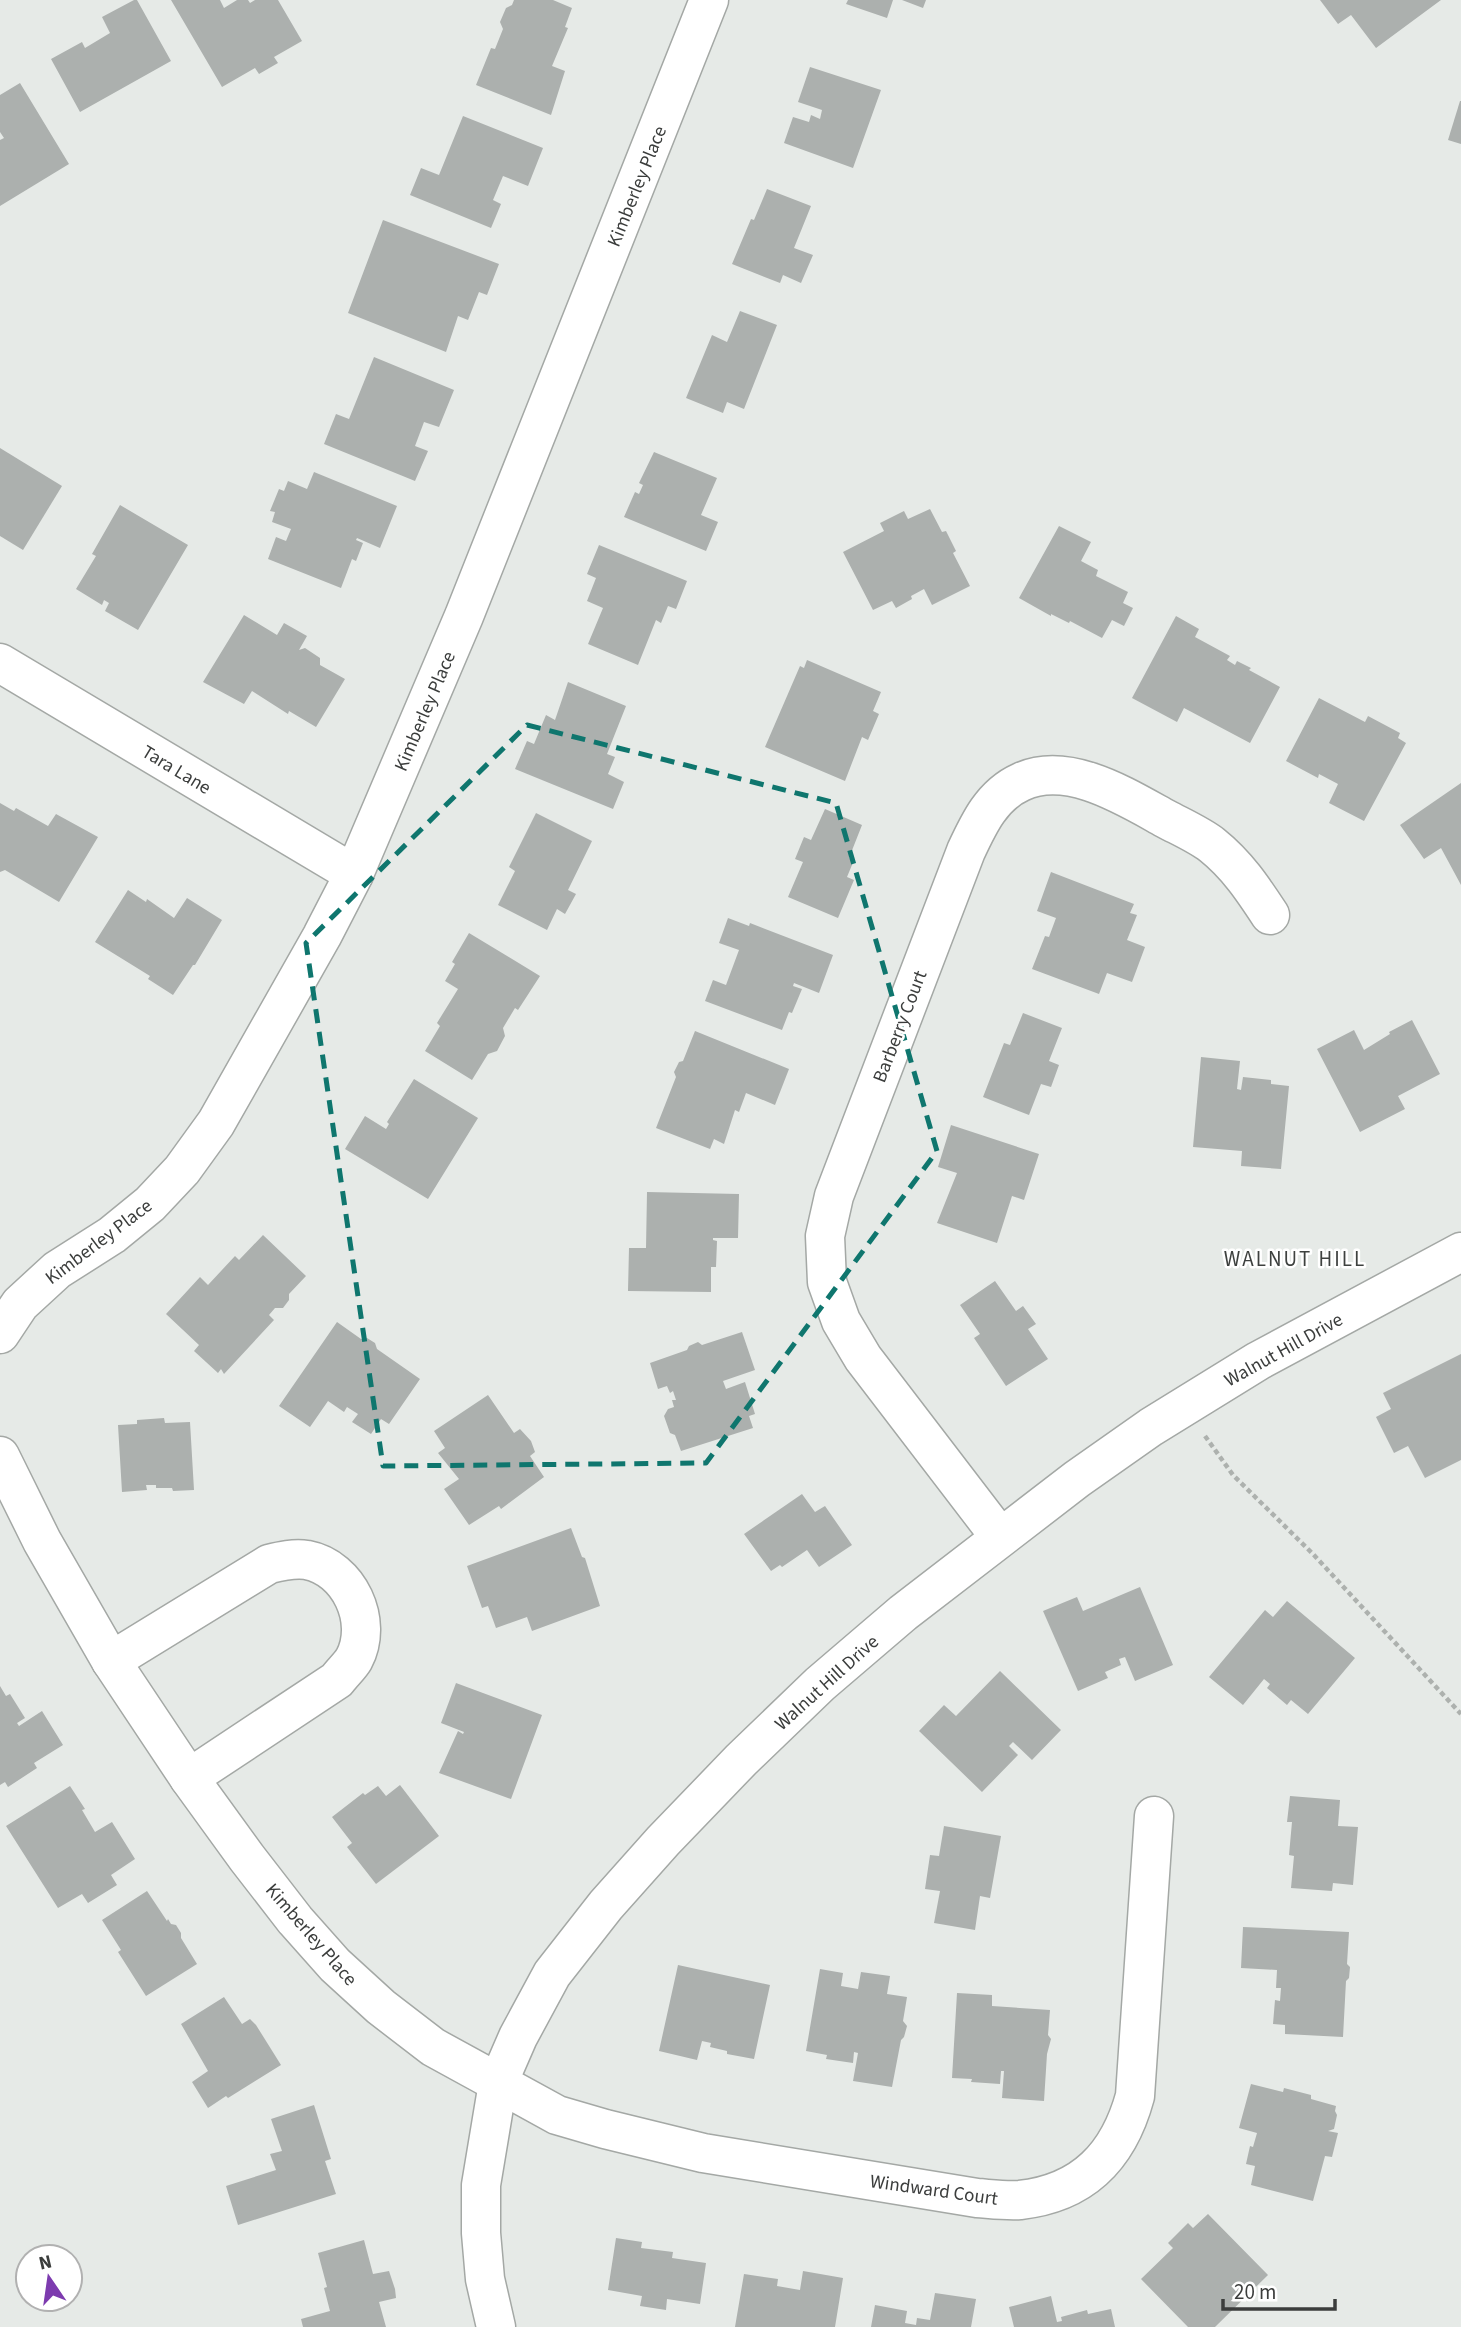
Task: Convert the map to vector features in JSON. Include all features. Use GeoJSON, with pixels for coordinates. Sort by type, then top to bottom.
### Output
{"type":"FeatureCollection","features":[{"type":"Feature","properties":{"kind":"street","name":"Kimberley Place"},"geometry":{"type":"LineString","coordinates":[[0,1334],[20,1304],[57,1270],[112,1236],[150,1204],[181,1170],[216,1124],[288,999],[354,874],[464,615],[709,0]]}},
{"type":"Feature","properties":{"kind":"street","name":"Tara Lane"},"geometry":{"type":"LineString","coordinates":[[0,663],[354,874]]}},
{"type":"Feature","properties":{"kind":"street","name":"Barberry Court"},"geometry":{"type":"LineString","coordinates":[[1000,1537],[863,1358],[841,1321],[827,1282],[825,1248],[834,1196],[966,851],[981,818],[1001,795],[1023,781],[1055,775],[1084,779],[1114,790],[1211,844],[1244,875],[1270,915]]}},
{"type":"Feature","properties":{"kind":"street","name":"Walnut Hill Drive"},"geometry":{"type":"LineString","coordinates":[[496,2327],[485,2279],[481,2185],[498,2084],[518,2036],[552,1974],[606,1905],[663,1841],[741,1760],[820,1684],[903,1613],[1000,1537],[1150,1427],[1258,1362],[1461,1252]]}},
{"type":"Feature","properties":{"kind":"street","name":"Kimberley Place"},"geometry":{"type":"LineString","coordinates":[[0,1455],[42,1541],[111,1661],[189,1778],[255,1869],[335,1965],[381,2007],[432,2047],[498,2084]]}},
{"type":"Feature","properties":{"kind":"street"},"geometry":{"type":"LineString","coordinates":[[111,1661],[269,1564],[307,1560],[335,1573],[348,1587],[362,1631],[353,1660],[337,1680],[189,1778]]}},
{"type":"Feature","properties":{"kind":"street","name":"Windward Court"},"geometry":{"type":"LineString","coordinates":[[498,2084],[557,2115],[703,2153],[977,2198],[1018,2200],[1047,2195],[1075,2184],[1100,2165],[1115,2146],[1128,2121],[1135,2096],[1154,1816]]}},
{"type":"Feature","properties":{"kind":"path"},"geometry":{"type":"LineString","coordinates":[[1185,1406],[1233,1475],[1313,1554],[1461,1714]]}},
{"type":"Feature","properties":{"kind":"highlighted area"},"geometry":{"type":"Polygon","coordinates":[[[527,725],[836,803],[937,1151],[706,1463],[383,1466],[306,943],[527,725]]]}},
{"type":"Feature","properties":{"kind":"building"},"geometry":{"type":"Polygon","coordinates":[[[137,0],[171,61],[80,112],[51,59],[82,42],[85,48],[110,33],[102,17],[137,0]]]}},
{"type":"Feature","properties":{"kind":"building"},"geometry":{"type":"Polygon","coordinates":[[[171,0],[220,0],[224,8],[237,0],[248,0],[250,3],[255,0],[278,0],[302,41],[274,57],[278,63],[259,74],[255,68],[222,87],[171,0]]]}},
{"type":"Feature","properties":{"kind":"building"},"geometry":{"type":"Polygon","coordinates":[[[514,0],[553,0],[572,8],[565,27],[568,28],[552,66],[565,71],[551,115],[476,85],[491,48],[495,49],[503,29],[500,22],[506,8],[512,5],[514,0]]]}},
{"type":"Feature","properties":{"kind":"building"},"geometry":{"type":"Polygon","coordinates":[[[848,0],[893,0],[887,18],[846,4],[848,0]]]}},
{"type":"Feature","properties":{"kind":"building"},"geometry":{"type":"Polygon","coordinates":[[[902,0],[926,0],[923,8],[902,0]]]}},
{"type":"Feature","properties":{"kind":"building"},"geometry":{"type":"Polygon","coordinates":[[[1320,0],[1441,0],[1376,48],[1351,15],[1338,24],[1320,0]]]}},
{"type":"Feature","properties":{"kind":"building"},"geometry":{"type":"Polygon","coordinates":[[[810,67],[881,90],[853,168],[784,143],[793,117],[809,122],[811,115],[820,119],[822,110],[798,102],[810,67]]]}},
{"type":"Feature","properties":{"kind":"building"},"geometry":{"type":"Polygon","coordinates":[[[20,83],[69,164],[0,206],[0,140],[4,138],[0,132],[0,95],[20,83]]]}},
{"type":"Feature","properties":{"kind":"building"},"geometry":{"type":"Polygon","coordinates":[[[1461,101],[1461,144],[1448,140],[1461,101]]]}},
{"type":"Feature","properties":{"kind":"building"},"geometry":{"type":"Polygon","coordinates":[[[463,116],[543,148],[528,186],[503,176],[493,200],[501,204],[491,228],[410,195],[421,168],[439,175],[463,116]]]}},
{"type":"Feature","properties":{"kind":"building"},"geometry":{"type":"Polygon","coordinates":[[[767,189],[811,206],[794,248],[813,255],[801,283],[783,275],[780,283],[732,264],[767,189]]]}},
{"type":"Feature","properties":{"kind":"building"},"geometry":{"type":"Polygon","coordinates":[[[383,220],[499,264],[487,295],[479,292],[468,320],[458,316],[446,352],[348,313],[383,220]]]}},
{"type":"Feature","properties":{"kind":"building"},"geometry":{"type":"Polygon","coordinates":[[[740,311],[777,325],[744,409],[727,402],[723,413],[686,398],[712,335],[727,342],[740,311]]]}},
{"type":"Feature","properties":{"kind":"building"},"geometry":{"type":"Polygon","coordinates":[[[374,357],[454,390],[439,427],[424,422],[415,446],[428,451],[415,481],[324,444],[336,414],[349,419],[374,357]]]}},
{"type":"Feature","properties":{"kind":"building"},"geometry":{"type":"Polygon","coordinates":[[[0,448],[62,486],[23,550],[0,536],[0,448]]]}},
{"type":"Feature","properties":{"kind":"building"},"geometry":{"type":"Polygon","coordinates":[[[654,452],[717,478],[701,515],[718,522],[706,551],[624,517],[635,492],[639,494],[643,485],[639,483],[654,452]]]}},
{"type":"Feature","properties":{"kind":"building"},"geometry":{"type":"Polygon","coordinates":[[[314,472],[397,506],[380,548],[357,538],[356,540],[363,543],[356,561],[352,559],[341,588],[268,559],[276,537],[286,541],[291,529],[272,522],[275,512],[270,511],[279,489],[284,491],[288,481],[307,489],[314,472]]]}},
{"type":"Feature","properties":{"kind":"building"},"geometry":{"type":"Polygon","coordinates":[[[120,505],[188,545],[138,630],[105,611],[109,603],[104,600],[102,605],[76,589],[96,556],[92,554],[120,505]]]}},
{"type":"Feature","properties":{"kind":"building"},"geometry":{"type":"Polygon","coordinates":[[[930,509],[942,532],[946,531],[956,551],[953,553],[970,586],[932,605],[924,589],[896,608],[892,601],[873,610],[843,552],[884,531],[880,523],[904,511],[908,519],[930,509]]]}},
{"type":"Feature","properties":{"kind":"building"},"geometry":{"type":"Polygon","coordinates":[[[1059,526],[1091,542],[1081,561],[1098,570],[1096,576],[1128,592],[1123,603],[1133,608],[1124,626],[1112,620],[1102,638],[1070,621],[1069,623],[1051,616],[1019,598],[1059,526]]]}},
{"type":"Feature","properties":{"kind":"building"},"geometry":{"type":"Polygon","coordinates":[[[599,545],[687,581],[676,609],[668,606],[661,623],[656,620],[638,665],[588,644],[603,608],[587,601],[596,578],[587,574],[599,545]]]}},
{"type":"Feature","properties":{"kind":"building"},"geometry":{"type":"Polygon","coordinates":[[[244,615],[277,635],[284,623],[307,636],[299,650],[305,648],[320,658],[320,665],[345,679],[316,727],[289,711],[288,714],[252,691],[244,704],[203,682],[244,615]]]}},
{"type":"Feature","properties":{"kind":"building"},"geometry":{"type":"Polygon","coordinates":[[[1176,616],[1199,629],[1195,637],[1230,656],[1227,660],[1235,665],[1237,661],[1251,668],[1249,670],[1280,687],[1250,743],[1184,708],[1177,722],[1132,698],[1176,616]]]}},
{"type":"Feature","properties":{"kind":"building"},"geometry":{"type":"Polygon","coordinates":[[[807,660],[881,692],[873,711],[879,714],[868,740],[862,737],[845,781],[765,747],[800,666],[804,668],[807,660]]]}},
{"type":"Feature","properties":{"kind":"building"},"geometry":{"type":"Polygon","coordinates":[[[568,682],[626,706],[607,754],[615,757],[608,774],[624,782],[613,809],[515,769],[527,741],[534,744],[546,715],[555,720],[568,682]]]}},
{"type":"Feature","properties":{"kind":"building"},"geometry":{"type":"Polygon","coordinates":[[[1319,698],[1365,722],[1368,716],[1400,733],[1398,738],[1406,743],[1364,821],[1329,803],[1338,784],[1319,774],[1318,778],[1286,761],[1319,698]]]}},
{"type":"Feature","properties":{"kind":"building"},"geometry":{"type":"Polygon","coordinates":[[[1461,783],[1461,885],[1441,848],[1424,859],[1400,825],[1461,783]]]}},
{"type":"Feature","properties":{"kind":"building"},"geometry":{"type":"Polygon","coordinates":[[[0,803],[14,811],[16,808],[48,826],[56,814],[98,837],[59,902],[5,870],[0,872],[0,803]]]}},
{"type":"Feature","properties":{"kind":"building"},"geometry":{"type":"Polygon","coordinates":[[[825,809],[862,825],[849,858],[854,860],[847,877],[854,880],[838,918],[788,897],[803,862],[795,859],[804,837],[811,840],[825,809]]]}},
{"type":"Feature","properties":{"kind":"building"},"geometry":{"type":"Polygon","coordinates":[[[536,813],[592,841],[568,890],[576,894],[565,914],[557,909],[547,930],[498,905],[515,871],[509,867],[536,813]]]}},
{"type":"Feature","properties":{"kind":"building"},"geometry":{"type":"Polygon","coordinates":[[[1051,872],[1134,904],[1130,913],[1137,915],[1127,940],[1145,947],[1132,982],[1107,973],[1099,994],[1032,969],[1045,936],[1049,937],[1056,918],[1037,911],[1051,872]]]}},
{"type":"Feature","properties":{"kind":"building"},"geometry":{"type":"Polygon","coordinates":[[[128,890],[146,902],[147,899],[174,918],[187,898],[222,920],[173,995],[148,979],[150,976],[95,942],[128,890]]]}},
{"type":"Feature","properties":{"kind":"building"},"geometry":{"type":"Polygon","coordinates":[[[728,918],[749,926],[750,923],[833,955],[819,993],[794,983],[793,986],[802,989],[782,1030],[705,1001],[713,980],[726,985],[739,950],[719,943],[728,918]]]}},
{"type":"Feature","properties":{"kind":"building"},"geometry":{"type":"Polygon","coordinates":[[[469,933],[540,976],[503,1028],[505,1036],[497,1051],[488,1054],[472,1080],[425,1051],[440,1026],[437,1023],[458,989],[445,981],[455,964],[452,962],[469,933]]]}},
{"type":"Feature","properties":{"kind":"building"},"geometry":{"type":"Polygon","coordinates":[[[1023,1013],[1062,1028],[1049,1061],[1059,1065],[1051,1087],[1041,1084],[1029,1115],[983,1097],[1004,1043],[1010,1045],[1023,1013]]]}},
{"type":"Feature","properties":{"kind":"building"},"geometry":{"type":"Polygon","coordinates":[[[1412,1020],[1440,1074],[1398,1096],[1405,1109],[1360,1132],[1317,1049],[1354,1030],[1364,1050],[1412,1020]]]}},
{"type":"Feature","properties":{"kind":"building"},"geometry":{"type":"Polygon","coordinates":[[[695,1031],[789,1069],[775,1105],[746,1093],[739,1112],[735,1110],[724,1144],[714,1139],[710,1149],[656,1128],[676,1077],[674,1072],[679,1062],[683,1061],[695,1031]]]}},
{"type":"Feature","properties":{"kind":"building"},"geometry":{"type":"Polygon","coordinates":[[[1201,1057],[1240,1061],[1237,1089],[1241,1090],[1243,1077],[1271,1080],[1271,1084],[1289,1086],[1281,1169],[1241,1166],[1242,1151],[1193,1147],[1201,1057]]]}},
{"type":"Feature","properties":{"kind":"building"},"geometry":{"type":"Polygon","coordinates":[[[414,1079],[478,1118],[428,1199],[345,1149],[365,1116],[386,1129],[389,1124],[387,1122],[414,1079]]]}},
{"type":"Feature","properties":{"kind":"building"},"geometry":{"type":"Polygon","coordinates":[[[951,1125],[1039,1154],[1024,1200],[1012,1196],[997,1243],[937,1223],[957,1173],[938,1167],[951,1125]]]}},
{"type":"Feature","properties":{"kind":"building"},"geometry":{"type":"Polygon","coordinates":[[[647,1192],[739,1194],[738,1238],[713,1238],[717,1241],[716,1267],[711,1267],[711,1292],[628,1291],[629,1248],[646,1248],[647,1192]]]}},
{"type":"Feature","properties":{"kind":"building"},"geometry":{"type":"Polygon","coordinates":[[[263,1235],[306,1276],[289,1294],[289,1300],[283,1308],[275,1308],[269,1315],[274,1320],[224,1374],[221,1369],[218,1373],[194,1351],[199,1345],[166,1314],[200,1277],[208,1285],[235,1256],[239,1260],[263,1235]]]}},
{"type":"Feature","properties":{"kind":"building"},"geometry":{"type":"Polygon","coordinates":[[[995,1281],[1016,1311],[1023,1306],[1036,1324],[1028,1329],[1048,1359],[1006,1386],[974,1338],[980,1334],[960,1305],[995,1281]]]}},
{"type":"Feature","properties":{"kind":"building"},"geometry":{"type":"Polygon","coordinates":[[[337,1322],[361,1339],[367,1338],[375,1343],[377,1349],[420,1379],[389,1424],[381,1419],[371,1434],[352,1422],[358,1414],[347,1407],[344,1412],[328,1401],[310,1427],[279,1406],[337,1322]]]}},
{"type":"Feature","properties":{"kind":"building"},"geometry":{"type":"Polygon","coordinates":[[[742,1332],[755,1370],[723,1381],[726,1389],[745,1382],[755,1414],[749,1416],[753,1428],[681,1451],[664,1416],[668,1409],[674,1407],[672,1400],[676,1400],[673,1391],[670,1393],[667,1386],[658,1389],[650,1363],[687,1350],[698,1342],[702,1345],[742,1332]]]}},
{"type":"Feature","properties":{"kind":"building"},"geometry":{"type":"Polygon","coordinates":[[[1461,1354],[1461,1460],[1425,1478],[1408,1446],[1394,1453],[1376,1417],[1391,1409],[1383,1393],[1461,1354]]]}},
{"type":"Feature","properties":{"kind":"building"},"geometry":{"type":"Polygon","coordinates":[[[488,1395],[514,1433],[520,1429],[531,1441],[535,1452],[530,1456],[544,1477],[501,1509],[499,1506],[469,1525],[444,1489],[459,1479],[438,1453],[445,1448],[434,1431],[488,1395]]]}},
{"type":"Feature","properties":{"kind":"building"},"geometry":{"type":"Polygon","coordinates":[[[164,1418],[165,1423],[190,1422],[194,1490],[173,1491],[172,1488],[146,1485],[147,1490],[122,1492],[118,1425],[164,1418]]]}},
{"type":"Feature","properties":{"kind":"building"},"geometry":{"type":"Polygon","coordinates":[[[802,1494],[815,1512],[825,1506],[852,1545],[819,1567],[807,1550],[771,1571],[744,1534],[802,1494]]]}},
{"type":"Feature","properties":{"kind":"building"},"geometry":{"type":"Polygon","coordinates":[[[571,1528],[582,1557],[585,1558],[600,1606],[532,1631],[527,1617],[496,1628],[488,1606],[482,1608],[467,1566],[571,1528]]]}},
{"type":"Feature","properties":{"kind":"building"},"geometry":{"type":"Polygon","coordinates":[[[1140,1587],[1173,1665],[1135,1681],[1125,1657],[1119,1659],[1121,1665],[1105,1672],[1108,1678],[1078,1691],[1043,1611],[1077,1597],[1083,1611],[1140,1587]]]}},
{"type":"Feature","properties":{"kind":"building"},"geometry":{"type":"Polygon","coordinates":[[[1287,1601],[1355,1658],[1308,1714],[1291,1700],[1287,1705],[1267,1688],[1270,1684],[1264,1679],[1243,1705],[1209,1677],[1265,1610],[1273,1617],[1287,1601]]]}},
{"type":"Feature","properties":{"kind":"building"},"geometry":{"type":"Polygon","coordinates":[[[1000,1671],[1061,1730],[1032,1760],[1013,1742],[1009,1746],[1018,1755],[982,1792],[919,1731],[944,1705],[956,1716],[1000,1671]]]}},
{"type":"Feature","properties":{"kind":"building"},"geometry":{"type":"Polygon","coordinates":[[[456,1683],[542,1715],[511,1799],[439,1773],[458,1731],[463,1734],[464,1732],[441,1723],[456,1683]]]}},
{"type":"Feature","properties":{"kind":"building"},"geometry":{"type":"Polygon","coordinates":[[[0,1686],[6,1696],[10,1694],[25,1718],[17,1723],[19,1726],[42,1711],[63,1745],[34,1763],[37,1768],[8,1787],[5,1782],[0,1785],[0,1686]]]}},
{"type":"Feature","properties":{"kind":"building"},"geometry":{"type":"Polygon","coordinates":[[[400,1785],[439,1836],[376,1884],[347,1847],[352,1843],[332,1817],[363,1793],[365,1795],[378,1786],[386,1796],[400,1785]]]}},
{"type":"Feature","properties":{"kind":"building"},"geometry":{"type":"Polygon","coordinates":[[[70,1786],[85,1809],[82,1810],[95,1832],[112,1822],[135,1859],[111,1875],[117,1885],[88,1903],[82,1894],[58,1908],[6,1826],[70,1786]]]}},
{"type":"Feature","properties":{"kind":"building"},"geometry":{"type":"Polygon","coordinates":[[[1290,1796],[1340,1800],[1338,1826],[1358,1827],[1353,1885],[1333,1883],[1332,1891],[1291,1888],[1294,1856],[1289,1855],[1292,1822],[1287,1822],[1290,1796]]]}},
{"type":"Feature","properties":{"kind":"building"},"geometry":{"type":"Polygon","coordinates":[[[944,1826],[1001,1836],[990,1898],[980,1896],[975,1930],[934,1923],[940,1891],[925,1889],[930,1855],[939,1856],[944,1826]]]}},
{"type":"Feature","properties":{"kind":"building"},"geometry":{"type":"Polygon","coordinates":[[[147,1891],[167,1921],[168,1919],[171,1924],[176,1925],[197,1964],[146,1996],[118,1952],[121,1950],[102,1920],[147,1891]]]}},
{"type":"Feature","properties":{"kind":"building"},"geometry":{"type":"Polygon","coordinates":[[[1243,1927],[1349,1932],[1347,1964],[1350,1967],[1346,1981],[1343,2037],[1285,2034],[1285,2025],[1273,2024],[1275,2000],[1280,2001],[1281,1988],[1276,1988],[1277,1970],[1241,1968],[1243,1927]]]}},
{"type":"Feature","properties":{"kind":"building"},"geometry":{"type":"Polygon","coordinates":[[[678,1965],[770,1985],[754,2059],[727,2054],[727,2051],[710,2047],[711,2043],[702,2041],[697,2060],[659,2051],[678,1965]]]}},
{"type":"Feature","properties":{"kind":"building"},"geometry":{"type":"Polygon","coordinates":[[[820,1969],[843,1973],[841,1986],[858,1989],[861,1972],[890,1976],[887,1994],[907,1997],[903,2021],[907,2026],[901,2040],[892,2087],[853,2081],[858,2053],[854,2052],[853,2063],[826,2059],[827,2055],[806,2051],[820,1969]]]}},
{"type":"Feature","properties":{"kind":"building"},"geometry":{"type":"Polygon","coordinates":[[[957,1993],[992,1995],[992,2006],[1050,2010],[1048,2035],[1051,2039],[1047,2054],[1044,2101],[1002,2098],[1004,2071],[1001,2071],[1000,2084],[952,2078],[957,1993]]]}},
{"type":"Feature","properties":{"kind":"building"},"geometry":{"type":"Polygon","coordinates":[[[224,1997],[242,2024],[250,2019],[256,2025],[281,2065],[208,2108],[192,2082],[208,2071],[181,2024],[224,1997]]]}},
{"type":"Feature","properties":{"kind":"building"},"geometry":{"type":"Polygon","coordinates":[[[1251,2084],[1283,2092],[1284,2088],[1311,2095],[1311,2099],[1336,2106],[1334,2129],[1328,2131],[1338,2133],[1332,2157],[1325,2156],[1313,2201],[1251,2185],[1255,2166],[1246,2164],[1250,2146],[1253,2147],[1257,2133],[1239,2128],[1251,2084]]]}},
{"type":"Feature","properties":{"kind":"building"},"geometry":{"type":"Polygon","coordinates":[[[314,2105],[331,2159],[325,2161],[336,2194],[238,2225],[226,2186],[276,2170],[270,2154],[282,2151],[271,2119],[314,2105]]]}},
{"type":"Feature","properties":{"kind":"building"},"geometry":{"type":"Polygon","coordinates":[[[1208,2214],[1268,2275],[1215,2327],[1188,2327],[1141,2279],[1173,2248],[1168,2243],[1188,2223],[1193,2228],[1208,2214]]]}},
{"type":"Feature","properties":{"kind":"building"},"geometry":{"type":"Polygon","coordinates":[[[616,2238],[642,2242],[641,2248],[673,2252],[672,2258],[706,2263],[700,2304],[667,2299],[666,2310],[640,2306],[642,2296],[608,2290],[616,2238]]]}},
{"type":"Feature","properties":{"kind":"building"},"geometry":{"type":"Polygon","coordinates":[[[364,2240],[373,2274],[389,2271],[395,2289],[396,2298],[379,2302],[386,2327],[303,2327],[301,2319],[330,2311],[318,2253],[364,2240]]]}},
{"type":"Feature","properties":{"kind":"building"},"geometry":{"type":"Polygon","coordinates":[[[803,2271],[843,2278],[835,2327],[735,2327],[744,2274],[778,2279],[777,2286],[800,2290],[803,2271]]]}},
{"type":"Feature","properties":{"kind":"building"},"geometry":{"type":"Polygon","coordinates":[[[935,2293],[976,2299],[971,2327],[871,2327],[875,2305],[907,2311],[905,2323],[916,2325],[917,2318],[930,2320],[935,2293]]]}},
{"type":"Feature","properties":{"kind":"building"},"geometry":{"type":"Polygon","coordinates":[[[1051,2296],[1057,2322],[1062,2321],[1061,2317],[1087,2310],[1088,2314],[1111,2309],[1115,2327],[1014,2327],[1009,2307],[1051,2296]]]}},
{"type":"Feature","properties":{"kind":"district","name":"WALNUT HILL"},"geometry":{"type":"Point","coordinates":[1295,1259]}}]}
